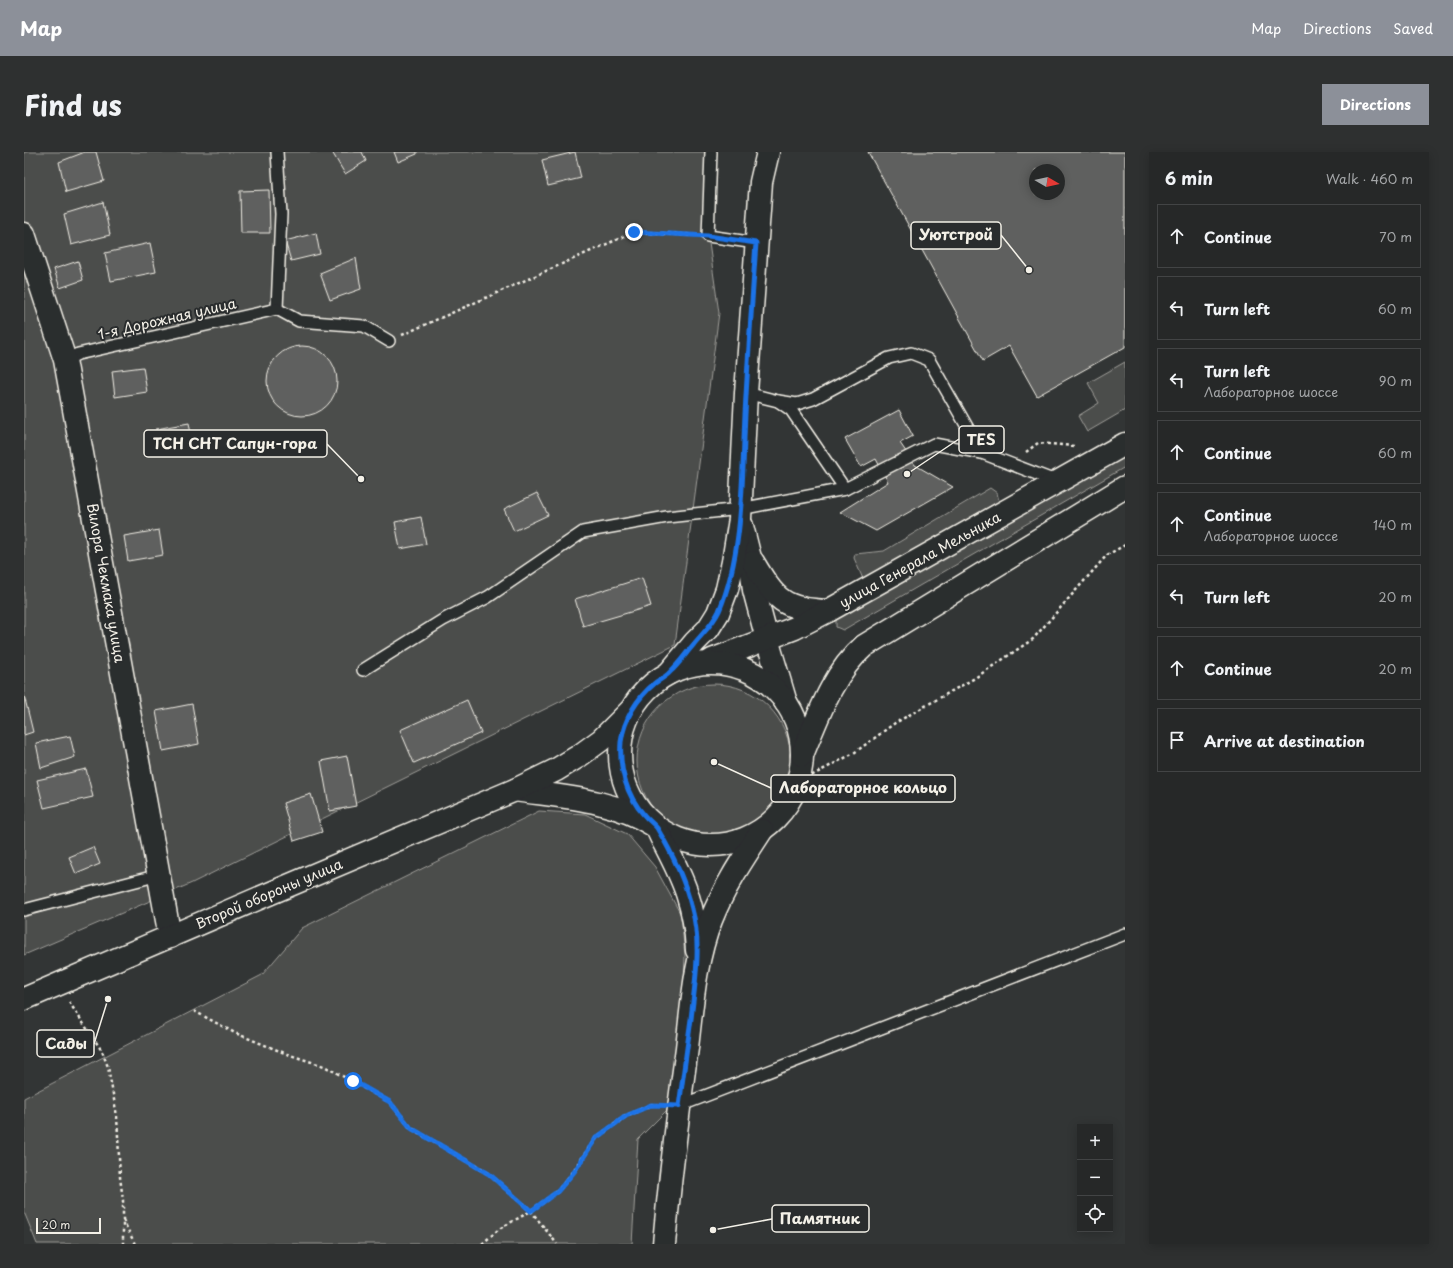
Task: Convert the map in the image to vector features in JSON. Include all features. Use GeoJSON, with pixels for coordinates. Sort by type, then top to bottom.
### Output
{"type":"FeatureCollection","features":[{"type":"Feature","properties":{"kind":"main road"},"geometry":{"type":"LineString","coordinates":[[698,965],[696,930],[684,883],[655,826],[634,802],[622,772],[620,756],[626,724],[632,709],[648,689],[669,673],[708,629],[718,612],[727,589],[733,562],[740,514],[756,243],[761,182],[768,152]]}},
{"type":"Feature","properties":{"kind":"main road","name":"Вилора Чекмака улица"},"geometry":{"type":"LineString","coordinates":[[24,234],[65,360],[170,937]]}},
{"type":"Feature","properties":{"kind":"main road","name":"улица Генерала Мельника"},"geometry":{"type":"LineString","coordinates":[[709,662],[795,628],[828,611],[1125,444]]}},
{"type":"Feature","properties":{"kind":"main road"},"geometry":{"type":"LineString","coordinates":[[664,1244],[679,1106],[698,965],[711,921],[735,870],[763,829],[781,811],[790,798],[796,784],[802,755],[832,687],[853,655],[864,646],[1125,487]]}},
{"type":"Feature","properties":{"kind":"main road"},"geometry":{"type":"LineString","coordinates":[[740,514],[750,558],[754,590],[786,703],[795,719],[802,755]]}},
{"type":"Feature","properties":{"kind":"main road"},"geometry":{"type":"LineString","coordinates":[[750,558],[765,582],[777,596],[788,604],[810,610],[828,611]]}},
{"type":"Feature","properties":{"kind":"main road"},"geometry":{"type":"LineString","coordinates":[[669,673],[688,666],[709,662],[730,663],[746,668],[763,678],[786,703]]}},
{"type":"Feature","properties":{"kind":"main road","name":"Второй обороны улица"},"geometry":{"type":"LineString","coordinates":[[24,999],[515,790],[556,770],[579,756],[601,740],[632,709]]}},
{"type":"Feature","properties":{"kind":"main road"},"geometry":{"type":"LineString","coordinates":[[515,790],[604,804],[623,810],[668,834],[698,844],[714,845],[729,843],[763,829]]}},
{"type":"Feature","properties":{"kind":"lane"},"geometry":{"type":"LineString","coordinates":[[277,152],[281,214],[278,309],[299,321],[364,326],[389,341]]}},
{"type":"Feature","properties":{"kind":"lane"},"geometry":{"type":"LineString","coordinates":[[711,152],[708,236],[756,243]]}},
{"type":"Feature","properties":{"kind":"lane","name":"1-я Дорожная улица"},"geometry":{"type":"LineString","coordinates":[[65,360],[78,354],[278,309]]}},
{"type":"Feature","properties":{"kind":"lane"},"geometry":{"type":"LineString","coordinates":[[746,393],[797,404],[813,399],[889,358],[911,353],[929,360],[982,453]]}},
{"type":"Feature","properties":{"kind":"lane"},"geometry":{"type":"LineString","coordinates":[[778,401],[791,410],[845,490]]}},
{"type":"Feature","properties":{"kind":"lane"},"geometry":{"type":"LineString","coordinates":[[363,670],[442,620],[488,597],[583,532],[667,517],[740,514],[845,490],[934,444],[982,453],[1059,482]]}},
{"type":"Feature","properties":{"kind":"lane"},"geometry":{"type":"LineString","coordinates":[[24,910],[159,875]]}},
{"type":"Feature","properties":{"kind":"lane"},"geometry":{"type":"LineString","coordinates":[[679,1106],[1125,934]]}},
{"type":"Feature","properties":{"kind":"path"},"geometry":{"type":"LineString","coordinates":[[389,341],[634,232],[708,236]]}},
{"type":"Feature","properties":{"kind":"path"},"geometry":{"type":"LineString","coordinates":[[1011,464],[1038,443],[1078,446]]}},
{"type":"Feature","properties":{"kind":"path"},"geometry":{"type":"LineString","coordinates":[[796,784],[854,753],[894,723],[975,678],[1033,639],[1107,555],[1125,545]]}},
{"type":"Feature","properties":{"kind":"path"},"geometry":{"type":"LineString","coordinates":[[58,985],[102,1051],[108,1067],[117,1116],[120,1177],[123,1200],[123,1244]]}},
{"type":"Feature","properties":{"kind":"path"},"geometry":{"type":"LineString","coordinates":[[194,1011],[235,1033],[287,1054],[324,1066],[390,1102],[411,1128],[489,1174],[531,1211],[556,1244]]}},
{"type":"Feature","properties":{"kind":"path"},"geometry":{"type":"LineString","coordinates":[[482,1244],[499,1229],[531,1211],[558,1191],[574,1172],[596,1138],[626,1116],[651,1105],[679,1106]]}},
{"type":"Feature","properties":{"kind":"path"},"geometry":{"type":"LineString","coordinates":[[123,1220],[135,1244]]}},
{"type":"Feature","properties":{"kind":"shaded area"},"geometry":{"type":"Polygon","coordinates":[[[24,152],[711,152],[708,236],[719,313],[675,645],[192,883],[24,955],[24,152]]]}},
{"type":"Feature","properties":{"kind":"shaded area"},"geometry":{"type":"Polygon","coordinates":[[[1125,362],[1125,410],[1087,432],[1078,416],[1099,403],[1088,383],[1125,362]]]}},
{"type":"Feature","properties":{"kind":"shaded area"},"geometry":{"type":"Polygon","coordinates":[[[1125,452],[1125,467],[843,630],[836,627],[836,620],[849,612],[1125,452]]]}},
{"type":"Feature","properties":{"kind":"shaded area"},"geometry":{"type":"Polygon","coordinates":[[[990,488],[997,493],[999,501],[863,579],[854,558],[855,554],[884,551],[990,488]]]}},
{"type":"Feature","properties":{"kind":"shaded area"},"geometry":{"type":"Polygon","coordinates":[[[706,684],[722,684],[744,690],[769,706],[785,731],[790,746],[790,776],[785,791],[769,816],[757,825],[736,835],[722,838],[706,838],[692,835],[678,829],[665,821],[654,810],[640,783],[637,769],[637,753],[640,739],[646,725],[654,712],[665,701],[692,687],[706,684]]]}},
{"type":"Feature","properties":{"kind":"shaded area"},"geometry":{"type":"Polygon","coordinates":[[[539,811],[585,814],[627,834],[655,867],[681,915],[685,956],[683,1000],[667,1110],[638,1139],[632,1244],[37,1244],[24,1212],[24,1098],[262,975],[302,928],[539,811]]]}},
{"type":"Feature","properties":{"kind":"building"},"geometry":{"type":"Polygon","coordinates":[[[85,152],[96,152],[104,181],[66,192],[59,162],[85,152]]]}},
{"type":"Feature","properties":{"kind":"building"},"geometry":{"type":"Polygon","coordinates":[[[332,152],[362,152],[366,161],[345,174],[332,152]]]}},
{"type":"Feature","properties":{"kind":"building"},"geometry":{"type":"Polygon","coordinates":[[[394,152],[417,152],[417,154],[398,162],[394,152]]]}},
{"type":"Feature","properties":{"kind":"building"},"geometry":{"type":"Polygon","coordinates":[[[575,152],[581,178],[548,186],[542,160],[575,152]]]}},
{"type":"Feature","properties":{"kind":"building"},"geometry":{"type":"Polygon","coordinates":[[[868,152],[1125,152],[1125,347],[1037,396],[1009,346],[983,361],[868,152]]]}},
{"type":"Feature","properties":{"kind":"building"},"geometry":{"type":"Polygon","coordinates":[[[269,190],[270,233],[241,233],[240,191],[269,190]]]}},
{"type":"Feature","properties":{"kind":"building"},"geometry":{"type":"Polygon","coordinates":[[[103,202],[110,235],[71,245],[64,214],[103,202]]]}},
{"type":"Feature","properties":{"kind":"building"},"geometry":{"type":"Polygon","coordinates":[[[316,233],[320,254],[291,261],[285,241],[316,233]]]}},
{"type":"Feature","properties":{"kind":"building"},"geometry":{"type":"Polygon","coordinates":[[[150,243],[156,272],[111,281],[105,253],[150,243]]]}},
{"type":"Feature","properties":{"kind":"building"},"geometry":{"type":"Polygon","coordinates":[[[356,258],[361,289],[330,300],[320,273],[356,258]]]}},
{"type":"Feature","properties":{"kind":"building"},"geometry":{"type":"Polygon","coordinates":[[[78,261],[83,280],[60,288],[54,269],[78,261]]]}},
{"type":"Feature","properties":{"kind":"building"},"geometry":{"type":"Polygon","coordinates":[[[295,346],[309,346],[322,352],[331,361],[335,367],[337,381],[335,395],[327,406],[316,414],[309,416],[295,416],[288,414],[277,406],[269,395],[267,388],[267,374],[269,367],[277,356],[288,348],[295,346]]]}},
{"type":"Feature","properties":{"kind":"building"},"geometry":{"type":"Polygon","coordinates":[[[143,367],[147,392],[115,397],[112,371],[143,367]]]}},
{"type":"Feature","properties":{"kind":"building"},"geometry":{"type":"Polygon","coordinates":[[[899,410],[913,436],[900,443],[915,465],[953,487],[876,531],[840,512],[888,482],[876,459],[861,467],[845,439],[899,410]]]}},
{"type":"Feature","properties":{"kind":"building"},"geometry":{"type":"Polygon","coordinates":[[[189,423],[193,445],[159,451],[156,429],[189,423]]]}},
{"type":"Feature","properties":{"kind":"building"},"geometry":{"type":"Polygon","coordinates":[[[537,493],[548,515],[514,531],[504,509],[537,493]]]}},
{"type":"Feature","properties":{"kind":"building"},"geometry":{"type":"Polygon","coordinates":[[[421,517],[426,544],[400,549],[395,522],[421,517]]]}},
{"type":"Feature","properties":{"kind":"building"},"geometry":{"type":"Polygon","coordinates":[[[159,530],[163,555],[128,561],[124,536],[159,530]]]}},
{"type":"Feature","properties":{"kind":"building"},"geometry":{"type":"Polygon","coordinates":[[[642,578],[651,606],[583,626],[575,599],[642,578]]]}},
{"type":"Feature","properties":{"kind":"building"},"geometry":{"type":"Polygon","coordinates":[[[24,695],[33,732],[24,735],[24,695]]]}},
{"type":"Feature","properties":{"kind":"building"},"geometry":{"type":"Polygon","coordinates":[[[467,700],[481,733],[414,763],[400,730],[467,700]]]}},
{"type":"Feature","properties":{"kind":"building"},"geometry":{"type":"Polygon","coordinates":[[[192,704],[199,744],[163,751],[156,711],[192,704]]]}},
{"type":"Feature","properties":{"kind":"building"},"geometry":{"type":"Polygon","coordinates":[[[70,736],[75,757],[41,768],[36,743],[70,736]]]}},
{"type":"Feature","properties":{"kind":"building"},"geometry":{"type":"Polygon","coordinates":[[[347,756],[356,806],[330,811],[321,761],[347,756]]]}},
{"type":"Feature","properties":{"kind":"building"},"geometry":{"type":"Polygon","coordinates":[[[86,769],[93,797],[44,808],[37,780],[86,769]]]}},
{"type":"Feature","properties":{"kind":"building"},"geometry":{"type":"Polygon","coordinates":[[[311,794],[322,832],[294,841],[283,803],[311,794]]]}},
{"type":"Feature","properties":{"kind":"building"},"geometry":{"type":"Polygon","coordinates":[[[93,847],[100,864],[76,874],[69,857],[93,847]]]}},
{"type":"Feature","properties":{"kind":"place","name":"Уютстрой"},"geometry":{"type":"Point","coordinates":[1029,270]}},
{"type":"Feature","properties":{"kind":"place","name":"TES"},"geometry":{"type":"Point","coordinates":[907,474]}},
{"type":"Feature","properties":{"kind":"place","name":"ТСН СНТ Сапун-гора"},"geometry":{"type":"Point","coordinates":[361,479]}},
{"type":"Feature","properties":{"kind":"place","name":"Лабораторное кольцо"},"geometry":{"type":"Point","coordinates":[714,762]}},
{"type":"Feature","properties":{"kind":"place","name":"Сады"},"geometry":{"type":"Point","coordinates":[108,999]}},
{"type":"Feature","properties":{"kind":"place","name":"Памятник"},"geometry":{"type":"Point","coordinates":[713,1230]}},
{"type":"Feature","properties":{"kind":"route"},"geometry":{"type":"LineString","coordinates":[[353,1081],[390,1102],[411,1128],[489,1174],[531,1211],[558,1191],[574,1172],[596,1138],[626,1116],[651,1105],[679,1106],[698,965],[696,930],[684,883],[655,826],[634,802],[622,772],[620,756],[626,724],[632,709],[648,689],[669,673],[708,629],[718,612],[727,589],[740,519],[746,393],[756,243],[708,236],[634,232]]}}]}
